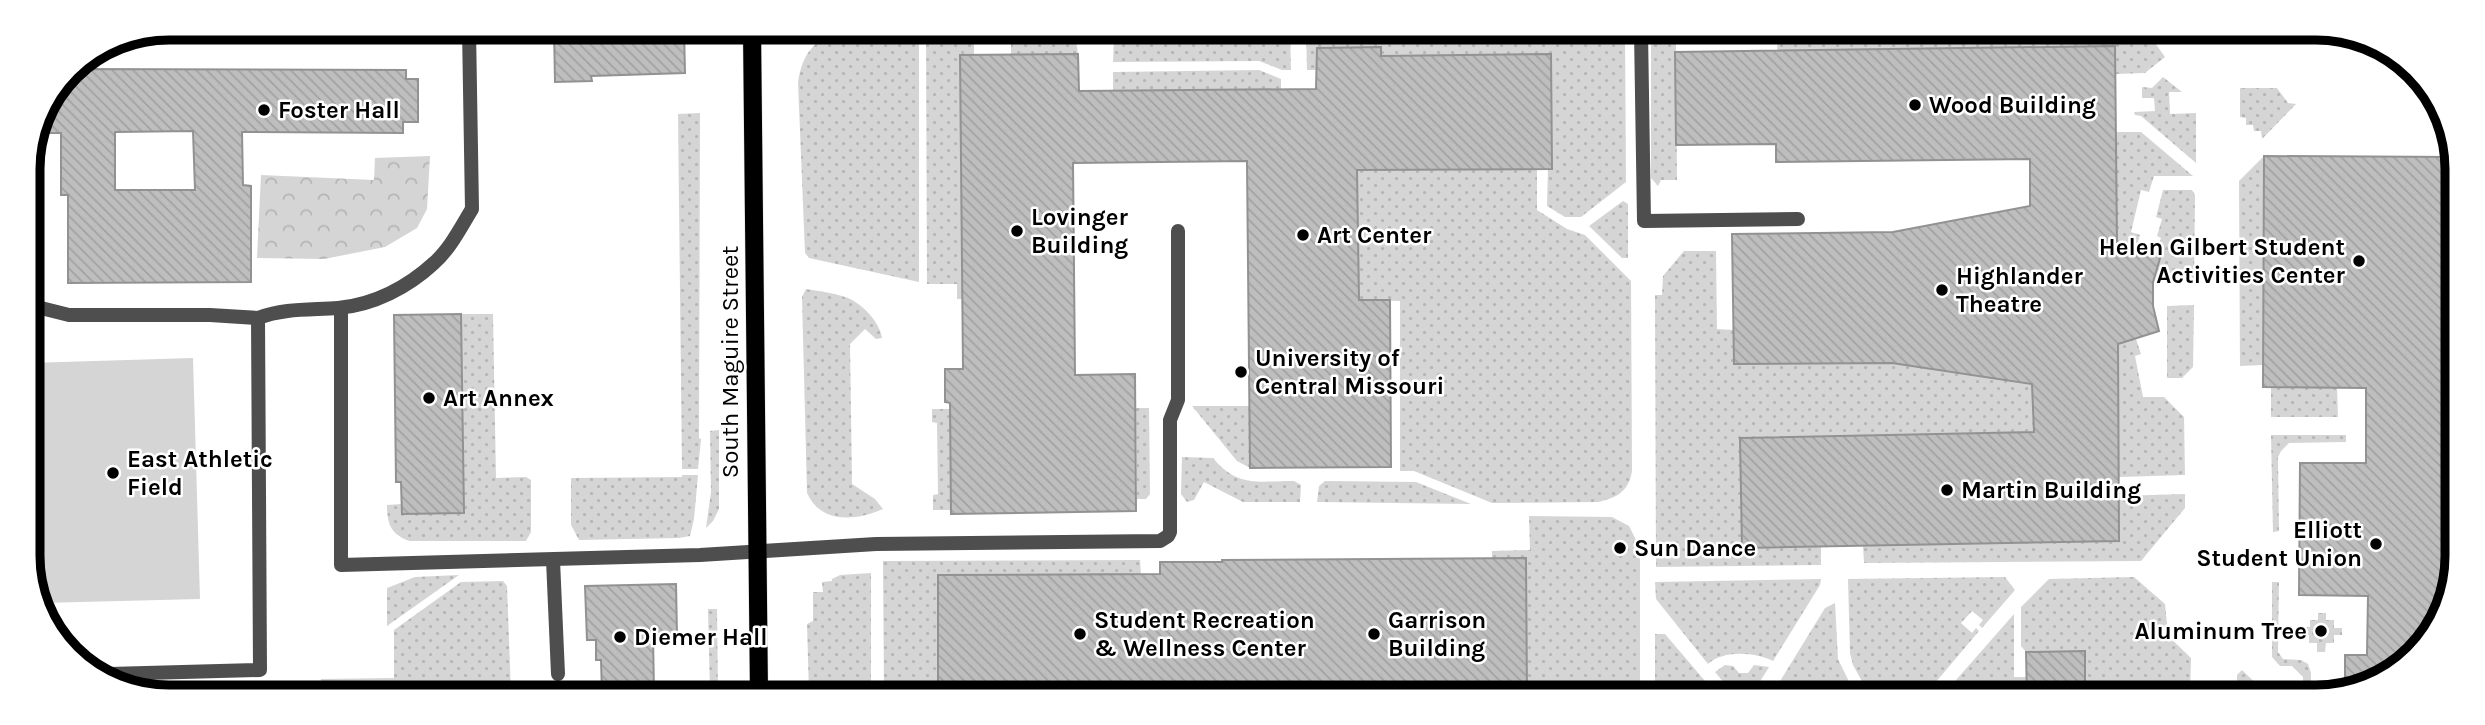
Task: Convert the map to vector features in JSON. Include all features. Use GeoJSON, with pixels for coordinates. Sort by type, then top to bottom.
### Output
{"type":"FeatureCollection","features":[{"type":"Feature","properties":{"kind":"main road","name":"South Maguire Street"},"geometry":{"type":"LineString","coordinates":[[752,41],[759,685]]}},
{"type":"Feature","properties":{"kind":"lane"},"geometry":{"type":"LineString","coordinates":[[1642,40],[1644,221],[1798,219]]}},
{"type":"Feature","properties":{"kind":"lane"},"geometry":{"type":"LineString","coordinates":[[41,308],[69,315],[210,315],[258,318],[276,311],[341,308],[378,301],[435,262],[472,209],[469,41]]}},
{"type":"Feature","properties":{"kind":"lane"},"geometry":{"type":"LineString","coordinates":[[341,308],[341,565],[553,560],[877,544],[1160,541],[1168,536],[1171,524],[1170,420],[1178,400],[1178,231]]}},
{"type":"Feature","properties":{"kind":"lane"},"geometry":{"type":"LineString","coordinates":[[118,674],[260,670],[258,318]]}},
{"type":"Feature","properties":{"kind":"lane"},"geometry":{"type":"LineString","coordinates":[[553,560],[558,674]]}},
{"type":"Feature","properties":{"kind":"green space"},"geometry":{"type":"Polygon","coordinates":[[[1290,40],[1291,70],[1282,70],[1259,61],[1113,62],[1114,41],[1290,40]]]}},
{"type":"Feature","properties":{"kind":"green space"},"geometry":{"type":"Polygon","coordinates":[[[1306,40],[1625,40],[1626,182],[1581,217],[1565,217],[1547,206],[1548,168],[1552,167],[1551,54],[1381,56],[1380,47],[1317,48],[1316,70],[1307,70],[1306,40]]]}},
{"type":"Feature","properties":{"kind":"green space"},"geometry":{"type":"Polygon","coordinates":[[[1651,40],[1684,40],[1676,44],[1677,180],[1661,180],[1658,186],[1651,178],[1651,40]]]}},
{"type":"Feature","properties":{"kind":"green space"},"geometry":{"type":"Polygon","coordinates":[[[1778,40],[2154,40],[2165,57],[2145,73],[2116,74],[2115,46],[1777,50],[1778,40]]]}},
{"type":"Feature","properties":{"kind":"green space"},"geometry":{"type":"Polygon","coordinates":[[[2285,40],[2316,40],[2347,44],[2286,43],[2285,40]]]}},
{"type":"Feature","properties":{"kind":"green space"},"geometry":{"type":"Polygon","coordinates":[[[820,41],[919,41],[919,282],[809,258],[805,253],[798,82],[806,56],[820,41]]]}},
{"type":"Feature","properties":{"kind":"green space"},"geometry":{"type":"Polygon","coordinates":[[[926,41],[974,41],[974,55],[960,56],[962,299],[957,299],[957,284],[927,284],[926,41]]]}},
{"type":"Feature","properties":{"kind":"green space"},"geometry":{"type":"Polygon","coordinates":[[[1011,41],[1076,41],[1078,54],[1011,55],[1011,41]]]}},
{"type":"Feature","properties":{"kind":"green space"},"geometry":{"type":"Polygon","coordinates":[[[1259,70],[1281,79],[1281,89],[1113,91],[1113,72],[1259,70]]]}},
{"type":"Feature","properties":{"kind":"green space"},"geometry":{"type":"Polygon","coordinates":[[[2163,77],[2182,92],[2169,92],[2170,114],[2196,113],[2196,163],[2141,116],[2135,115],[2134,112],[2155,111],[2154,98],[2142,98],[2142,87],[2152,88],[2163,77]]]}},
{"type":"Feature","properties":{"kind":"green space"},"geometry":{"type":"Polygon","coordinates":[[[2240,88],[2277,88],[2288,103],[2296,104],[2262,139],[2261,131],[2254,131],[2253,125],[2246,125],[2246,118],[2240,117],[2240,88]]]}},
{"type":"Feature","properties":{"kind":"green space"},"geometry":{"type":"Polygon","coordinates":[[[700,113],[701,439],[698,469],[682,469],[678,114],[700,113]]]}},
{"type":"Feature","properties":{"kind":"green space"},"geometry":{"type":"Polygon","coordinates":[[[1357,121],[1537,168],[1537,210],[1567,229],[1585,235],[1631,281],[1632,471],[1628,484],[1621,492],[1598,502],[1492,503],[1414,471],[1400,471],[1400,301],[1359,300],[1357,121]]]}},
{"type":"Feature","properties":{"kind":"green space"},"geometry":{"type":"Polygon","coordinates":[[[2116,132],[2141,132],[2193,176],[2154,176],[2149,192],[2141,190],[2131,232],[2140,235],[2136,249],[2117,281],[2116,132]]]}},
{"type":"Feature","properties":{"kind":"green space"},"geometry":{"type":"Polygon","coordinates":[[[430,156],[427,209],[417,228],[385,247],[324,259],[257,258],[261,175],[374,180],[375,158],[430,156]]]}},
{"type":"Feature","properties":{"kind":"green space"},"geometry":{"type":"Polygon","coordinates":[[[2264,156],[2263,365],[2240,366],[2239,181],[2264,156]]]}},
{"type":"Feature","properties":{"kind":"green space"},"geometry":{"type":"Polygon","coordinates":[[[2163,190],[2192,190],[2195,195],[2194,282],[2153,282],[2155,254],[2161,238],[2157,236],[2162,219],[2156,217],[2163,190]]]}},
{"type":"Feature","properties":{"kind":"green space"},"geometry":{"type":"Polygon","coordinates":[[[1623,201],[1628,204],[1628,258],[1622,258],[1589,226],[1623,201]]]}},
{"type":"Feature","properties":{"kind":"green space"},"geometry":{"type":"Polygon","coordinates":[[[1684,251],[1716,251],[1717,329],[1734,330],[1734,364],[1892,363],[2031,322],[2034,432],[1741,438],[1743,548],[1821,547],[1821,565],[1656,567],[1655,295],[1662,295],[1663,276],[1684,251]]]}},
{"type":"Feature","properties":{"kind":"green space"},"geometry":{"type":"Polygon","coordinates":[[[806,289],[836,294],[857,303],[869,313],[882,338],[876,339],[865,329],[850,344],[852,484],[875,499],[883,509],[861,516],[830,515],[813,503],[807,493],[802,297],[806,289]]]}},
{"type":"Feature","properties":{"kind":"green space"},"geometry":{"type":"Polygon","coordinates":[[[2194,305],[2193,367],[2182,378],[2167,378],[2167,306],[2194,305]]]}},
{"type":"Feature","properties":{"kind":"green space"},"geometry":{"type":"Polygon","coordinates":[[[2125,306],[2141,354],[2135,356],[2143,397],[2164,397],[2184,417],[2185,475],[2119,477],[2118,309],[2125,306]]]}},
{"type":"Feature","properties":{"kind":"green space"},"geometry":{"type":"Polygon","coordinates":[[[461,314],[493,314],[496,478],[526,477],[531,480],[531,532],[526,541],[410,541],[398,536],[389,523],[387,505],[401,504],[402,514],[464,513],[461,314]]]}},
{"type":"Feature","properties":{"kind":"green space","name":"East Athletic Field"},"geometry":{"type":"Polygon","coordinates":[[[193,358],[200,599],[50,603],[41,573],[40,556],[40,363],[193,358]]]}},
{"type":"Feature","properties":{"kind":"green space"},"geometry":{"type":"Polygon","coordinates":[[[2271,387],[2337,387],[2338,417],[2271,417],[2271,387]]]}},
{"type":"Feature","properties":{"kind":"green space"},"geometry":{"type":"Polygon","coordinates":[[[1192,406],[1249,406],[1250,468],[1237,461],[1192,406]]]}},
{"type":"Feature","properties":{"kind":"green space"},"geometry":{"type":"Polygon","coordinates":[[[1136,408],[1149,408],[1150,494],[1146,499],[1137,499],[1136,408]]]}},
{"type":"Feature","properties":{"kind":"green space"},"geometry":{"type":"Polygon","coordinates":[[[932,409],[950,409],[951,510],[933,510],[933,495],[938,494],[937,423],[932,422],[932,409]]]}},
{"type":"Feature","properties":{"kind":"green space"},"geometry":{"type":"Polygon","coordinates":[[[719,430],[719,509],[706,528],[711,492],[710,431],[719,430]]]}},
{"type":"Feature","properties":{"kind":"green space"},"geometry":{"type":"Polygon","coordinates":[[[2271,435],[2346,435],[2346,442],[2289,443],[2281,451],[2278,457],[2279,531],[2273,532],[2271,435]]]}},
{"type":"Feature","properties":{"kind":"green space"},"geometry":{"type":"Polygon","coordinates":[[[1182,457],[1213,458],[1231,474],[1249,481],[1294,481],[1301,485],[1300,502],[1243,502],[1204,482],[1194,500],[1187,502],[1181,494],[1182,457]]]}},
{"type":"Feature","properties":{"kind":"green space"},"geometry":{"type":"Polygon","coordinates":[[[698,475],[690,536],[579,540],[571,525],[571,478],[698,475]]]}},
{"type":"Feature","properties":{"kind":"green space"},"geometry":{"type":"Polygon","coordinates":[[[1325,481],[1416,482],[1471,504],[1317,502],[1319,486],[1325,481]]]}},
{"type":"Feature","properties":{"kind":"green space"},"geometry":{"type":"Polygon","coordinates":[[[2185,494],[2185,508],[2141,561],[1864,563],[1863,546],[2119,541],[2118,496],[2185,494]]]}},
{"type":"Feature","properties":{"kind":"green space"},"geometry":{"type":"Polygon","coordinates":[[[1529,516],[1612,517],[1629,526],[1640,548],[1640,684],[1527,684],[1526,558],[1492,558],[1492,551],[1530,550],[1529,516]]]}},
{"type":"Feature","properties":{"kind":"green space"},"geometry":{"type":"Polygon","coordinates":[[[1140,560],[1141,574],[938,575],[938,685],[884,685],[883,561],[1140,560]]]}},
{"type":"Feature","properties":{"kind":"green space"},"geometry":{"type":"Polygon","coordinates":[[[871,573],[871,685],[809,685],[807,624],[813,621],[813,592],[823,592],[822,582],[832,581],[840,575],[871,573]]]}},
{"type":"Feature","properties":{"kind":"green space"},"geometry":{"type":"Polygon","coordinates":[[[459,575],[387,626],[387,588],[415,577],[459,575]]]}},
{"type":"Feature","properties":{"kind":"green space"},"geometry":{"type":"Polygon","coordinates":[[[2005,577],[2015,590],[1982,628],[1979,625],[1983,620],[1972,611],[1961,623],[1972,633],[1976,628],[1979,631],[1934,684],[1864,684],[1850,653],[1848,579],[2005,577]]]}},
{"type":"Feature","properties":{"kind":"green space"},"geometry":{"type":"Polygon","coordinates":[[[2134,577],[2165,604],[2167,624],[2162,630],[2191,658],[2190,684],[2085,684],[2084,651],[2026,652],[2021,646],[2021,607],[2049,579],[2134,577]]]}},
{"type":"Feature","properties":{"kind":"green space"},"geometry":{"type":"Polygon","coordinates":[[[1821,579],[1820,585],[1773,661],[1739,654],[1722,656],[1708,664],[1656,599],[1655,582],[1821,579]]]}},
{"type":"Feature","properties":{"kind":"green space"},"geometry":{"type":"Polygon","coordinates":[[[503,581],[507,586],[511,685],[320,685],[321,679],[394,678],[394,630],[461,582],[503,581]]]}},
{"type":"Feature","properties":{"kind":"green space"},"geometry":{"type":"Polygon","coordinates":[[[2272,582],[2279,582],[2278,652],[2283,659],[2301,660],[2308,664],[2311,684],[2303,684],[2303,677],[2292,666],[2280,666],[2272,657],[2272,582]]]}},
{"type":"Feature","properties":{"kind":"green space"},"geometry":{"type":"Polygon","coordinates":[[[1835,603],[1838,659],[1850,684],[1778,684],[1825,608],[1835,603]]]}},
{"type":"Feature","properties":{"kind":"green space"},"geometry":{"type":"Polygon","coordinates":[[[708,609],[717,609],[718,685],[710,685],[708,609]]]}},
{"type":"Feature","properties":{"kind":"green space"},"geometry":{"type":"Polygon","coordinates":[[[2318,613],[2326,613],[2326,620],[2334,620],[2334,628],[2342,628],[2342,635],[2334,635],[2334,643],[2326,643],[2325,652],[2317,652],[2317,643],[2309,643],[2309,635],[2303,634],[2303,627],[2310,627],[2310,620],[2318,620],[2318,613]]]}},
{"type":"Feature","properties":{"kind":"green space"},"geometry":{"type":"Polygon","coordinates":[[[2014,614],[2014,677],[2027,677],[2027,684],[1952,684],[2014,614]]]}},
{"type":"Feature","properties":{"kind":"green space"},"geometry":{"type":"Polygon","coordinates":[[[1655,634],[1665,634],[1708,684],[1655,684],[1655,634]]]}},
{"type":"Feature","properties":{"kind":"green space"},"geometry":{"type":"Polygon","coordinates":[[[1725,665],[1733,666],[1739,673],[1748,673],[1754,665],[1769,667],[1758,684],[1725,684],[1715,672],[1725,665]]]}},
{"type":"Feature","properties":{"kind":"green space"},"geometry":{"type":"Polygon","coordinates":[[[2242,670],[2257,684],[2237,684],[2237,675],[2242,670]]]}},
{"type":"Feature","properties":{"kind":"building"},"geometry":{"type":"Polygon","coordinates":[[[554,41],[684,41],[685,73],[591,76],[592,81],[555,82],[554,41]]]}},
{"type":"Feature","properties":{"kind":"building"},"geometry":{"type":"Polygon","coordinates":[[[2115,46],[2117,242],[2161,255],[2153,282],[2153,306],[2159,331],[2118,344],[2119,541],[1742,548],[1740,438],[2034,432],[2032,384],[1892,363],[1734,364],[1732,234],[1893,232],[2030,206],[2030,159],[1776,162],[1776,144],[1676,145],[1675,52],[2115,46]]]}},
{"type":"Feature","properties":{"kind":"building"},"geometry":{"type":"Polygon","coordinates":[[[1381,47],[1381,56],[1551,54],[1552,169],[1357,170],[1359,300],[1390,300],[1391,467],[1250,468],[1247,161],[1073,163],[1075,375],[1135,374],[1136,511],[951,514],[950,403],[945,402],[945,369],[963,369],[960,55],[1078,54],[1079,91],[1316,89],[1317,48],[1381,47]]]}},
{"type":"Feature","properties":{"kind":"building"},"geometry":{"type":"Polygon","coordinates":[[[88,69],[406,70],[406,79],[418,79],[418,122],[403,122],[403,133],[242,132],[243,185],[251,186],[251,282],[68,283],[68,195],[61,195],[61,133],[46,133],[54,112],[67,91],[88,69]],[[193,131],[115,132],[115,190],[195,190],[193,131]]]}},
{"type":"Feature","properties":{"kind":"building"},"geometry":{"type":"Polygon","coordinates":[[[2264,156],[2444,157],[2444,573],[2431,613],[2413,641],[2387,663],[2357,678],[2345,681],[2345,655],[2367,655],[2368,596],[2299,595],[2300,463],[2366,463],[2366,388],[2263,387],[2264,156]]]}},
{"type":"Feature","properties":{"kind":"building","name":"Art Annex"},"geometry":{"type":"Polygon","coordinates":[[[461,314],[464,513],[402,514],[401,482],[396,482],[394,315],[461,314]]]}},
{"type":"Feature","properties":{"kind":"building"},"geometry":{"type":"Polygon","coordinates":[[[1526,558],[1527,684],[938,685],[938,575],[1160,574],[1160,562],[1526,558]]]}},
{"type":"Feature","properties":{"kind":"building","name":"Diemer Hall"},"geometry":{"type":"Polygon","coordinates":[[[676,584],[677,635],[653,635],[654,685],[602,685],[601,660],[596,660],[596,640],[587,640],[585,586],[676,584]]]}},
{"type":"Feature","properties":{"kind":"building"},"geometry":{"type":"Polygon","coordinates":[[[2085,651],[2085,684],[2027,684],[2026,652],[2085,651]]]}},
{"type":"Feature","properties":{"kind":"place","name":"Wood Building"},"geometry":{"type":"Point","coordinates":[1915,105]}},
{"type":"Feature","properties":{"kind":"place","name":"Foster Hall"},"geometry":{"type":"Point","coordinates":[264,110]}},
{"type":"Feature","properties":{"kind":"place","name":"Lovinger Building"},"geometry":{"type":"Point","coordinates":[1017,231]}},
{"type":"Feature","properties":{"kind":"place","name":"Art Center"},"geometry":{"type":"Point","coordinates":[1303,235]}},
{"type":"Feature","properties":{"kind":"place","name":"Helen Gilbert Student Activities Center"},"geometry":{"type":"Point","coordinates":[2359,261]}},
{"type":"Feature","properties":{"kind":"place","name":"Highlander Theatre"},"geometry":{"type":"Point","coordinates":[1942,290]}},
{"type":"Feature","properties":{"kind":"place","name":"University of Central Missouri"},"geometry":{"type":"Point","coordinates":[1241,372]}},
{"type":"Feature","properties":{"kind":"place","name":"Art Annex"},"geometry":{"type":"Point","coordinates":[429,398]}},
{"type":"Feature","properties":{"kind":"place","name":"East Athletic Field"},"geometry":{"type":"Point","coordinates":[113,473]}},
{"type":"Feature","properties":{"kind":"place","name":"Martin Building"},"geometry":{"type":"Point","coordinates":[1947,490]}},
{"type":"Feature","properties":{"kind":"place","name":"Elliott Student Union"},"geometry":{"type":"Point","coordinates":[2376,544]}},
{"type":"Feature","properties":{"kind":"place","name":"Sun Dance"},"geometry":{"type":"Point","coordinates":[1620,548]}},
{"type":"Feature","properties":{"kind":"place","name":"Aluminum Tree"},"geometry":{"type":"Point","coordinates":[2321,631]}},
{"type":"Feature","properties":{"kind":"place","name":"Student Recreation & Wellness Center"},"geometry":{"type":"Point","coordinates":[1080,634]}},
{"type":"Feature","properties":{"kind":"place","name":"Garrison Building"},"geometry":{"type":"Point","coordinates":[1374,634]}},
{"type":"Feature","properties":{"kind":"place","name":"Diemer Hall"},"geometry":{"type":"Point","coordinates":[620,637]}}]}
